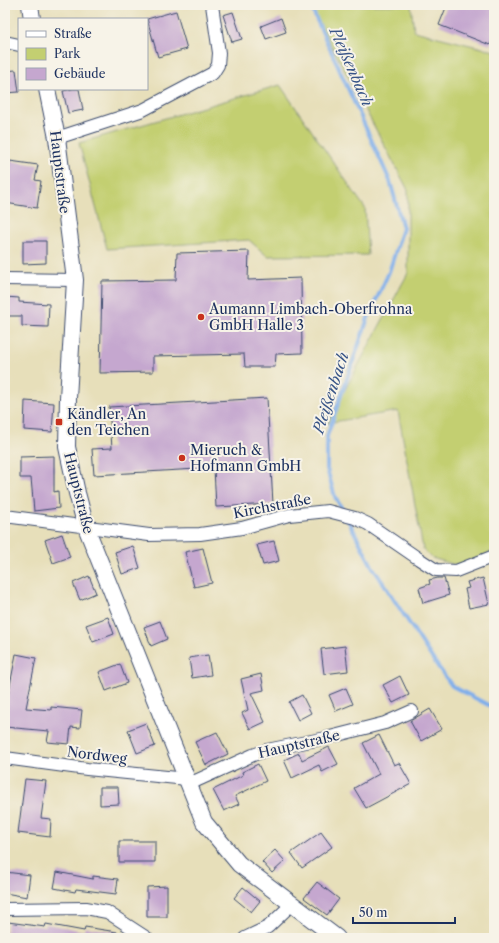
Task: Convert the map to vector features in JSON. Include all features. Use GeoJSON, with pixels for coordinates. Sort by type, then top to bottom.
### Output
{"type":"FeatureCollection","features":[{"type":"Feature","properties":{"kind":"street"},"geometry":{"type":"LineString","coordinates":[[30,5],[32,18]]}},
{"type":"Feature","properties":{"kind":"street"},"geometry":{"type":"LineString","coordinates":[[58,138],[143,110],[213,73],[218,65],[219,53],[212,5]]}},
{"type":"Feature","properties":{"kind":"street"},"geometry":{"type":"LineString","coordinates":[[5,42],[18,45]]}},
{"type":"Feature","properties":{"kind":"street","name":"Hauptstraße"},"geometry":{"type":"LineString","coordinates":[[47,90],[58,138],[75,280],[68,398],[67,447],[86,527],[204,822],[239,864],[337,938]]}},
{"type":"Feature","properties":{"kind":"street"},"geometry":{"type":"LineString","coordinates":[[5,279],[75,280]]}},
{"type":"Feature","properties":{"kind":"street","name":"Kirchstraße"},"geometry":{"type":"LineString","coordinates":[[5,516],[149,535],[200,534],[242,528],[288,515],[328,511],[338,515],[355,518],[368,524],[419,560],[436,570],[456,571],[494,556]]}},
{"type":"Feature","properties":{"kind":"street","name":"Hauptstraße"},"geometry":{"type":"LineString","coordinates":[[188,782],[267,750],[326,738],[385,723],[412,711]]}},
{"type":"Feature","properties":{"kind":"street","name":"Nordweg"},"geometry":{"type":"LineString","coordinates":[[5,758],[188,782]]}},
{"type":"Feature","properties":{"kind":"street"},"geometry":{"type":"LineString","coordinates":[[245,938],[268,927],[292,904]]}},
{"type":"Feature","properties":{"kind":"street"},"geometry":{"type":"LineString","coordinates":[[5,909],[86,908],[108,912],[147,938]]}},
{"type":"Feature","properties":{"kind":"green space"},"geometry":{"type":"Polygon","coordinates":[[[310,5],[411,5],[414,31],[494,51],[494,551],[459,566],[432,558],[423,549],[398,411],[327,423],[408,273],[408,190],[310,5]]]}},
{"type":"Feature","properties":{"kind":"green space"},"geometry":{"type":"Polygon","coordinates":[[[280,85],[365,208],[368,255],[267,256],[249,240],[107,249],[79,143],[280,85]]]}},
{"type":"Feature","properties":{"kind":"building"},"geometry":{"type":"Polygon","coordinates":[[[447,5],[494,5],[494,36],[490,45],[439,25],[447,5]]]}},
{"type":"Feature","properties":{"kind":"building"},"geometry":{"type":"Polygon","coordinates":[[[176,11],[187,49],[158,57],[148,19],[176,11]]]}},
{"type":"Feature","properties":{"kind":"building"},"geometry":{"type":"Polygon","coordinates":[[[233,12],[242,39],[232,42],[223,15],[233,12]]]}},
{"type":"Feature","properties":{"kind":"building"},"geometry":{"type":"Polygon","coordinates":[[[281,18],[286,32],[266,39],[261,26],[281,18]]]}},
{"type":"Feature","properties":{"kind":"building"},"geometry":{"type":"Polygon","coordinates":[[[16,70],[19,92],[5,93],[5,71],[16,70]]]}},
{"type":"Feature","properties":{"kind":"building"},"geometry":{"type":"Polygon","coordinates":[[[79,90],[83,110],[68,113],[63,91],[79,90]]]}},
{"type":"Feature","properties":{"kind":"building"},"geometry":{"type":"Polygon","coordinates":[[[10,161],[38,165],[35,180],[41,181],[37,208],[5,203],[5,172],[8,173],[10,161]]]}},
{"type":"Feature","properties":{"kind":"building"},"geometry":{"type":"Polygon","coordinates":[[[23,241],[46,241],[46,263],[23,264],[23,241]]]}},
{"type":"Feature","properties":{"kind":"building","name":"Aumann Limbach-Oberfrohna GmbH Halle 3"},"geometry":{"type":"Polygon","coordinates":[[[249,251],[248,280],[301,278],[302,353],[276,354],[275,367],[245,367],[244,354],[153,356],[153,372],[100,373],[102,281],[176,280],[177,253],[249,251]]]}},
{"type":"Feature","properties":{"kind":"building"},"geometry":{"type":"Polygon","coordinates":[[[5,297],[19,298],[19,302],[49,304],[48,327],[22,326],[22,316],[5,316],[5,297]]]}},
{"type":"Feature","properties":{"kind":"building","name":"Mieruch & Hofmann GmbH"},"geometry":{"type":"Polygon","coordinates":[[[267,398],[273,504],[216,507],[214,468],[94,475],[92,449],[112,448],[109,407],[267,398]]]}},
{"type":"Feature","properties":{"kind":"building"},"geometry":{"type":"Polygon","coordinates":[[[25,401],[54,403],[52,432],[24,430],[25,401]]]}},
{"type":"Feature","properties":{"kind":"building"},"geometry":{"type":"Polygon","coordinates":[[[54,456],[54,492],[58,491],[59,508],[34,511],[31,478],[20,478],[20,457],[54,456]]]}},
{"type":"Feature","properties":{"kind":"building"},"geometry":{"type":"Polygon","coordinates":[[[62,534],[70,557],[53,563],[45,540],[62,534]]]}},
{"type":"Feature","properties":{"kind":"building"},"geometry":{"type":"Polygon","coordinates":[[[274,541],[279,561],[263,565],[257,545],[274,541]]]}},
{"type":"Feature","properties":{"kind":"building"},"geometry":{"type":"Polygon","coordinates":[[[133,546],[140,568],[122,574],[115,552],[133,546]]]}},
{"type":"Feature","properties":{"kind":"building"},"geometry":{"type":"Polygon","coordinates":[[[203,548],[212,583],[194,587],[185,552],[203,548]]]}},
{"type":"Feature","properties":{"kind":"building"},"geometry":{"type":"Polygon","coordinates":[[[89,576],[96,593],[80,600],[73,583],[89,576]]]}},
{"type":"Feature","properties":{"kind":"building"},"geometry":{"type":"Polygon","coordinates":[[[444,578],[449,595],[423,603],[419,588],[430,584],[429,580],[444,578]]]}},
{"type":"Feature","properties":{"kind":"building"},"geometry":{"type":"Polygon","coordinates":[[[483,578],[489,604],[469,608],[465,589],[469,588],[467,582],[483,578]]]}},
{"type":"Feature","properties":{"kind":"building"},"geometry":{"type":"Polygon","coordinates":[[[108,617],[114,634],[93,642],[86,625],[108,617]]]}},
{"type":"Feature","properties":{"kind":"building"},"geometry":{"type":"Polygon","coordinates":[[[160,621],[167,639],[151,646],[144,627],[160,621]]]}},
{"type":"Feature","properties":{"kind":"building"},"geometry":{"type":"Polygon","coordinates":[[[345,646],[348,671],[324,674],[321,649],[345,646]]]}},
{"type":"Feature","properties":{"kind":"building"},"geometry":{"type":"Polygon","coordinates":[[[16,654],[36,658],[26,708],[51,710],[51,707],[82,710],[80,728],[71,727],[69,744],[47,742],[49,731],[5,727],[5,706],[16,654]]]}},
{"type":"Feature","properties":{"kind":"building"},"geometry":{"type":"Polygon","coordinates":[[[208,655],[211,675],[192,678],[189,658],[208,655]]]}},
{"type":"Feature","properties":{"kind":"building"},"geometry":{"type":"Polygon","coordinates":[[[120,664],[127,683],[106,691],[99,672],[120,664]]]}},
{"type":"Feature","properties":{"kind":"building"},"geometry":{"type":"Polygon","coordinates":[[[261,674],[264,690],[251,693],[265,722],[250,729],[242,713],[248,710],[241,679],[261,674]]]}},
{"type":"Feature","properties":{"kind":"building"},"geometry":{"type":"Polygon","coordinates":[[[400,676],[409,695],[393,703],[383,685],[400,676]]]}},
{"type":"Feature","properties":{"kind":"building"},"geometry":{"type":"Polygon","coordinates":[[[346,688],[353,704],[336,711],[329,695],[346,688]]]}},
{"type":"Feature","properties":{"kind":"building"},"geometry":{"type":"Polygon","coordinates":[[[302,695],[311,713],[298,720],[289,702],[302,695]]]}},
{"type":"Feature","properties":{"kind":"building"},"geometry":{"type":"Polygon","coordinates":[[[430,709],[442,729],[421,741],[410,721],[430,709]]]}},
{"type":"Feature","properties":{"kind":"building"},"geometry":{"type":"Polygon","coordinates":[[[146,723],[155,746],[137,753],[128,730],[146,723]]]}},
{"type":"Feature","properties":{"kind":"building"},"geometry":{"type":"Polygon","coordinates":[[[217,732],[228,754],[206,765],[195,742],[217,732]]]}},
{"type":"Feature","properties":{"kind":"building"},"geometry":{"type":"Polygon","coordinates":[[[379,735],[394,765],[399,763],[411,784],[366,808],[354,788],[379,774],[363,743],[379,735]]]}},
{"type":"Feature","properties":{"kind":"building"},"geometry":{"type":"Polygon","coordinates":[[[329,747],[338,764],[322,772],[319,765],[292,778],[284,760],[299,753],[302,760],[329,747]]]}},
{"type":"Feature","properties":{"kind":"building"},"geometry":{"type":"Polygon","coordinates":[[[258,764],[266,781],[235,796],[239,804],[224,811],[213,790],[243,775],[242,772],[258,764]]]}},
{"type":"Feature","properties":{"kind":"building"},"geometry":{"type":"Polygon","coordinates":[[[25,779],[46,781],[41,818],[51,819],[50,837],[18,833],[25,779]]]}},
{"type":"Feature","properties":{"kind":"building"},"geometry":{"type":"Polygon","coordinates":[[[100,787],[118,787],[119,804],[100,805],[100,787]]]}},
{"type":"Feature","properties":{"kind":"building"},"geometry":{"type":"Polygon","coordinates":[[[321,832],[332,847],[302,868],[291,853],[321,832]]]}},
{"type":"Feature","properties":{"kind":"building"},"geometry":{"type":"Polygon","coordinates":[[[119,841],[155,841],[155,862],[119,862],[119,841]]]}},
{"type":"Feature","properties":{"kind":"building"},"geometry":{"type":"Polygon","coordinates":[[[275,850],[285,861],[272,873],[262,862],[275,850]]]}},
{"type":"Feature","properties":{"kind":"building"},"geometry":{"type":"Polygon","coordinates":[[[5,872],[30,875],[27,897],[5,893],[5,872]]]}},
{"type":"Feature","properties":{"kind":"building"},"geometry":{"type":"Polygon","coordinates":[[[57,872],[93,879],[93,876],[118,879],[116,894],[76,889],[75,892],[54,888],[57,872]]]}},
{"type":"Feature","properties":{"kind":"building"},"geometry":{"type":"Polygon","coordinates":[[[317,882],[339,899],[327,915],[304,898],[317,882]]]}},
{"type":"Feature","properties":{"kind":"building"},"geometry":{"type":"Polygon","coordinates":[[[167,886],[167,917],[147,917],[147,887],[167,886]]]}},
{"type":"Feature","properties":{"kind":"building"},"geometry":{"type":"Polygon","coordinates":[[[243,887],[260,901],[251,912],[234,898],[243,887]]]}},
{"type":"Feature","properties":{"kind":"building"},"geometry":{"type":"Polygon","coordinates":[[[8,922],[45,927],[46,924],[84,931],[85,927],[117,932],[116,938],[5,938],[8,922]]]}},
{"type":"Feature","properties":{"kind":"waterway","name":"Pleißenbach"},"geometry":{"type":"LineString","coordinates":[[310,5],[390,181],[403,228],[389,272],[368,318],[327,436],[327,469],[335,497],[344,512]]}},
{"type":"Feature","properties":{"kind":"waterway","name":"Pleißenbach"},"geometry":{"type":"LineString","coordinates":[[347,518],[372,566],[452,686],[494,708]]}},
{"type":"Feature","properties":{"kind":"place","name":"Aumann Limbach-Oberfrohna GmbH Halle 3"},"geometry":{"type":"Point","coordinates":[201,317]}},
{"type":"Feature","properties":{"kind":"place","name":"Kändler, An den Teichen"},"geometry":{"type":"Point","coordinates":[59,422]}},
{"type":"Feature","properties":{"kind":"place","name":"Mieruch & Hofmann GmbH"},"geometry":{"type":"Point","coordinates":[182,458]}}]}
